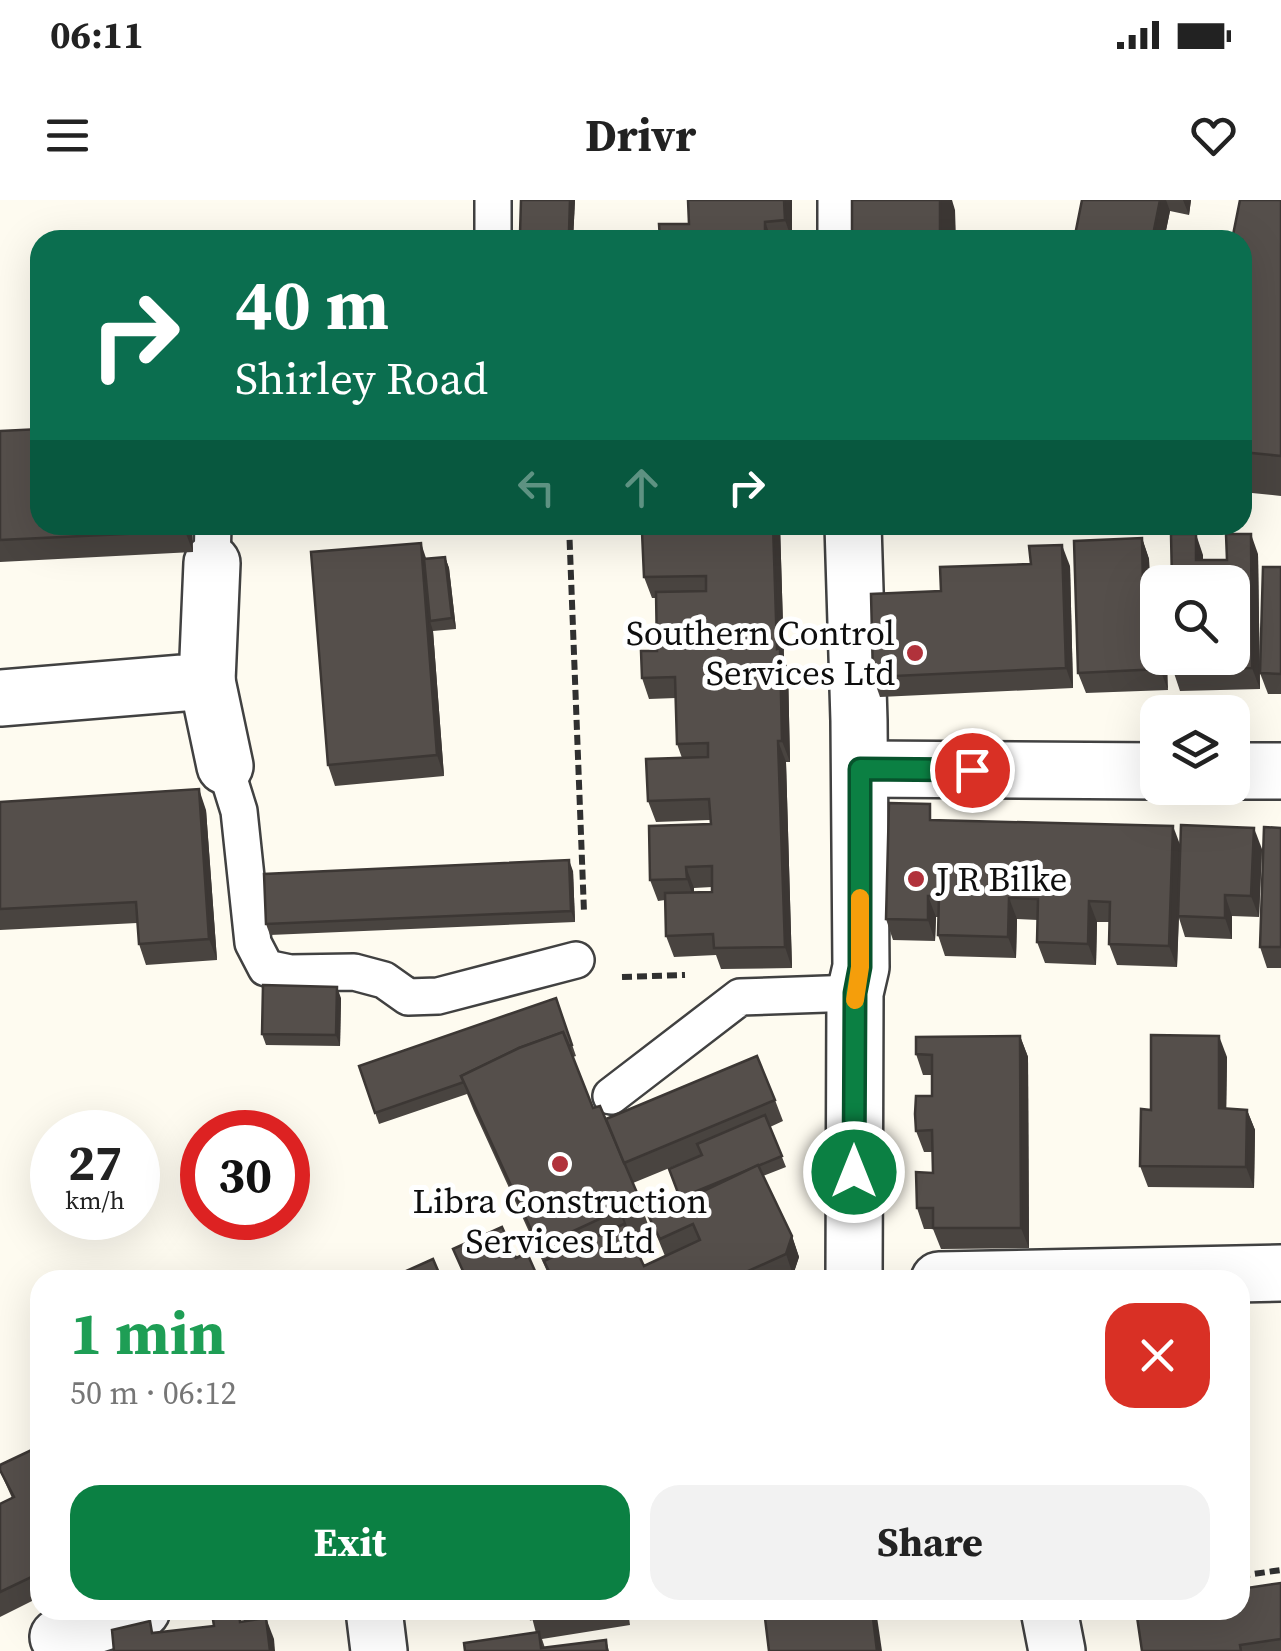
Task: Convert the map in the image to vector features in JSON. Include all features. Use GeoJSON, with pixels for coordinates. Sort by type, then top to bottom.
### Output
{"type":"FeatureCollection","features":[{"type":"Feature","properties":{"kind":"street"},"geometry":{"type":"LineString","coordinates":[[846,200],[846,230]]}},
{"type":"Feature","properties":{"kind":"street"},"geometry":{"type":"LineString","coordinates":[[853,535],[860,769],[854,1270]]}},
{"type":"Feature","properties":{"kind":"street"},"geometry":{"type":"LineString","coordinates":[[212,544],[208,681],[225,766]]}},
{"type":"Feature","properties":{"kind":"street"},"geometry":{"type":"LineString","coordinates":[[0,698],[208,681]]}},
{"type":"Feature","properties":{"kind":"street"},"geometry":{"type":"LineString","coordinates":[[860,769],[1140,771]]}},
{"type":"Feature","properties":{"kind":"street"},"geometry":{"type":"LineString","coordinates":[[1250,771],[1281,772]]}},
{"type":"Feature","properties":{"kind":"street"},"geometry":{"type":"LineString","coordinates":[[1250,1275],[1281,1274]]}},
{"type":"Feature","properties":{"kind":"street"},"geometry":{"type":"LineString","coordinates":[[58,1637],[111,1620]]}},
{"type":"Feature","properties":{"kind":"street"},"geometry":{"type":"LineString","coordinates":[[375,1620],[379,1651]]}},
{"type":"Feature","properties":{"kind":"street"},"geometry":{"type":"LineString","coordinates":[[1051,1620],[1057,1651]]}},
{"type":"Feature","properties":{"kind":"lane"},"geometry":{"type":"LineString","coordinates":[[492,200],[494,230]]}},
{"type":"Feature","properties":{"kind":"lane"},"geometry":{"type":"LineString","coordinates":[[225,766],[239,812],[252,943],[266,968],[290,973],[354,972],[384,980],[408,997],[438,996],[591,969]]}},
{"type":"Feature","properties":{"kind":"lane"},"geometry":{"type":"LineString","coordinates":[[611,1096],[740,997],[855,993]]}},
{"type":"Feature","properties":{"kind":"path"},"geometry":{"type":"LineString","coordinates":[[568,535],[584,920]]}},
{"type":"Feature","properties":{"kind":"path"},"geometry":{"type":"LineString","coordinates":[[591,969],[704,974]]}},
{"type":"Feature","properties":{"kind":"path"},"geometry":{"type":"LineString","coordinates":[[1250,1575],[1281,1570]]}},
{"type":"Feature","properties":{"kind":"building"},"geometry":{"type":"Polygon","coordinates":[[[521,200],[570,200],[569,230],[520,230],[521,200]]]}},
{"type":"Feature","properties":{"kind":"building"},"geometry":{"type":"Polygon","coordinates":[[[688,200],[784,200],[785,220],[765,222],[765,230],[659,230],[659,224],[689,224],[688,200]]]}},
{"type":"Feature","properties":{"kind":"building"},"geometry":{"type":"Polygon","coordinates":[[[852,200],[940,200],[940,230],[852,230],[852,200]]]}},
{"type":"Feature","properties":{"kind":"building"},"geometry":{"type":"Polygon","coordinates":[[[1082,200],[1160,200],[1154,230],[1076,230],[1082,200]]]}},
{"type":"Feature","properties":{"kind":"building"},"geometry":{"type":"Polygon","coordinates":[[[1240,200],[1281,200],[1281,456],[1252,453],[1252,230],[1234,230],[1240,200]]]}},
{"type":"Feature","properties":{"kind":"building"},"geometry":{"type":"Polygon","coordinates":[[[30,430],[30,535],[103,535],[0,540],[0,431],[30,430]]]}},
{"type":"Feature","properties":{"kind":"building"},"geometry":{"type":"Polygon","coordinates":[[[642,535],[773,535],[777,649],[780,648],[782,741],[778,741],[785,947],[714,948],[713,934],[666,936],[665,893],[712,892],[712,866],[686,867],[687,879],[650,880],[649,826],[711,824],[709,799],[648,801],[646,759],[708,757],[708,743],[677,744],[675,677],[642,678],[641,651],[657,651],[656,592],[706,591],[706,576],[644,577],[642,535]]]}},
{"type":"Feature","properties":{"kind":"building"},"geometry":{"type":"Polygon","coordinates":[[[1171,535],[1196,535],[1196,560],[1227,560],[1226,535],[1251,535],[1252,668],[1250,565],[1172,565],[1171,535]]]}},
{"type":"Feature","properties":{"kind":"building"},"geometry":{"type":"Polygon","coordinates":[[[1142,538],[1140,670],[1078,673],[1074,541],[1142,538]]]}},
{"type":"Feature","properties":{"kind":"building"},"geometry":{"type":"Polygon","coordinates":[[[421,543],[437,755],[328,765],[311,552],[421,543]]]}},
{"type":"Feature","properties":{"kind":"building"},"geometry":{"type":"Polygon","coordinates":[[[1062,545],[1066,668],[873,677],[871,594],[941,591],[940,567],[1031,564],[1029,546],[1062,545]]]}},
{"type":"Feature","properties":{"kind":"building"},"geometry":{"type":"Polygon","coordinates":[[[445,557],[452,618],[430,621],[424,559],[445,557]]]}},
{"type":"Feature","properties":{"kind":"building"},"geometry":{"type":"Polygon","coordinates":[[[1263,567],[1281,567],[1281,674],[1260,673],[1263,567]]]}},
{"type":"Feature","properties":{"kind":"building"},"geometry":{"type":"Polygon","coordinates":[[[199,789],[209,939],[139,944],[136,902],[0,909],[0,802],[199,789]]]}},
{"type":"Feature","properties":{"kind":"building"},"geometry":{"type":"Polygon","coordinates":[[[889,803],[930,804],[930,820],[1173,826],[1169,946],[1109,944],[1110,902],[1089,901],[1088,944],[1037,942],[1038,899],[1009,898],[1008,937],[938,935],[939,896],[928,896],[928,920],[886,919],[889,803]]]}},
{"type":"Feature","properties":{"kind":"building"},"geometry":{"type":"Polygon","coordinates":[[[1181,825],[1254,828],[1251,896],[1225,895],[1225,918],[1178,916],[1181,825]]]}},
{"type":"Feature","properties":{"kind":"building"},"geometry":{"type":"Polygon","coordinates":[[[1264,827],[1281,828],[1281,947],[1260,947],[1264,827]]]}},
{"type":"Feature","properties":{"kind":"building"},"geometry":{"type":"Polygon","coordinates":[[[569,860],[571,911],[266,924],[264,874],[569,860]]]}},
{"type":"Feature","properties":{"kind":"building"},"geometry":{"type":"Polygon","coordinates":[[[263,985],[337,987],[336,1035],[262,1034],[263,985]]]}},
{"type":"Feature","properties":{"kind":"building"},"geometry":{"type":"Polygon","coordinates":[[[556,998],[572,1045],[569,1046],[563,1032],[461,1076],[464,1082],[375,1113],[359,1066],[556,998]]]}},
{"type":"Feature","properties":{"kind":"building","name":"Libra Construction Services Ltd"},"geometry":{"type":"Polygon","coordinates":[[[563,1032],[593,1108],[600,1106],[638,1195],[619,1203],[619,1210],[539,1247],[461,1076],[563,1032]]]}},
{"type":"Feature","properties":{"kind":"building"},"geometry":{"type":"Polygon","coordinates":[[[1151,1035],[1219,1036],[1219,1108],[1247,1110],[1246,1167],[1140,1166],[1141,1109],[1151,1110],[1151,1035]]]}},
{"type":"Feature","properties":{"kind":"building"},"geometry":{"type":"Polygon","coordinates":[[[1020,1036],[1021,1228],[933,1228],[933,1208],[917,1208],[916,1172],[933,1173],[932,1130],[916,1131],[915,1114],[916,1096],[932,1096],[932,1055],[916,1054],[916,1037],[1020,1036]]]}},
{"type":"Feature","properties":{"kind":"building"},"geometry":{"type":"Polygon","coordinates":[[[757,1056],[775,1100],[624,1163],[606,1119],[757,1056]]]}},
{"type":"Feature","properties":{"kind":"building"},"geometry":{"type":"Polygon","coordinates":[[[765,1115],[782,1156],[680,1198],[669,1169],[702,1155],[697,1144],[765,1115]]]}},
{"type":"Feature","properties":{"kind":"building"},"geometry":{"type":"Polygon","coordinates":[[[758,1165],[792,1236],[786,1254],[750,1270],[548,1270],[544,1261],[624,1224],[644,1266],[700,1240],[693,1224],[660,1239],[649,1217],[758,1165]]]}},
{"type":"Feature","properties":{"kind":"building"},"geometry":{"type":"Polygon","coordinates":[[[502,1227],[516,1258],[527,1253],[535,1270],[462,1270],[453,1249],[502,1227]]]}},
{"type":"Feature","properties":{"kind":"building"},"geometry":{"type":"Polygon","coordinates":[[[433,1259],[438,1270],[408,1270],[433,1259]]]}},
{"type":"Feature","properties":{"kind":"building"},"geometry":{"type":"Polygon","coordinates":[[[30,1451],[30,1578],[0,1592],[0,1504],[14,1497],[0,1465],[30,1451]]]}},
{"type":"Feature","properties":{"kind":"building"},"geometry":{"type":"Polygon","coordinates":[[[1281,1583],[1281,1639],[1240,1645],[1241,1651],[1142,1651],[1137,1620],[1250,1620],[1250,1588],[1281,1583]]]}},
{"type":"Feature","properties":{"kind":"building"},"geometry":{"type":"Polygon","coordinates":[[[213,1620],[266,1620],[270,1651],[114,1651],[112,1630],[150,1621],[152,1633],[214,1626],[213,1620]]]}},
{"type":"Feature","properties":{"kind":"building"},"geometry":{"type":"Polygon","coordinates":[[[765,1620],[873,1620],[877,1651],[769,1651],[765,1620]]]}},
{"type":"Feature","properties":{"kind":"building"},"geometry":{"type":"Polygon","coordinates":[[[539,1632],[541,1648],[606,1640],[607,1651],[465,1651],[464,1643],[539,1632]]]}},
{"type":"Feature","properties":{"kind":"slow traffic"},"geometry":{"type":"LineString","coordinates":[[855,1000],[860,967],[860,898]]}},
{"type":"Feature","properties":{"kind":"place","name":"Southern Control Services Ltd"},"geometry":{"type":"Point","coordinates":[915,653]}},
{"type":"Feature","properties":{"kind":"place","name":"J R Bilke"},"geometry":{"type":"Point","coordinates":[916,879]}},
{"type":"Feature","properties":{"kind":"place","name":"Libra Construction Services Ltd"},"geometry":{"type":"Point","coordinates":[560,1164]}},
{"type":"Feature","properties":{"kind":"route"},"geometry":{"type":"LineString","coordinates":[[854,1172],[860,769],[972,770]]}}]}
